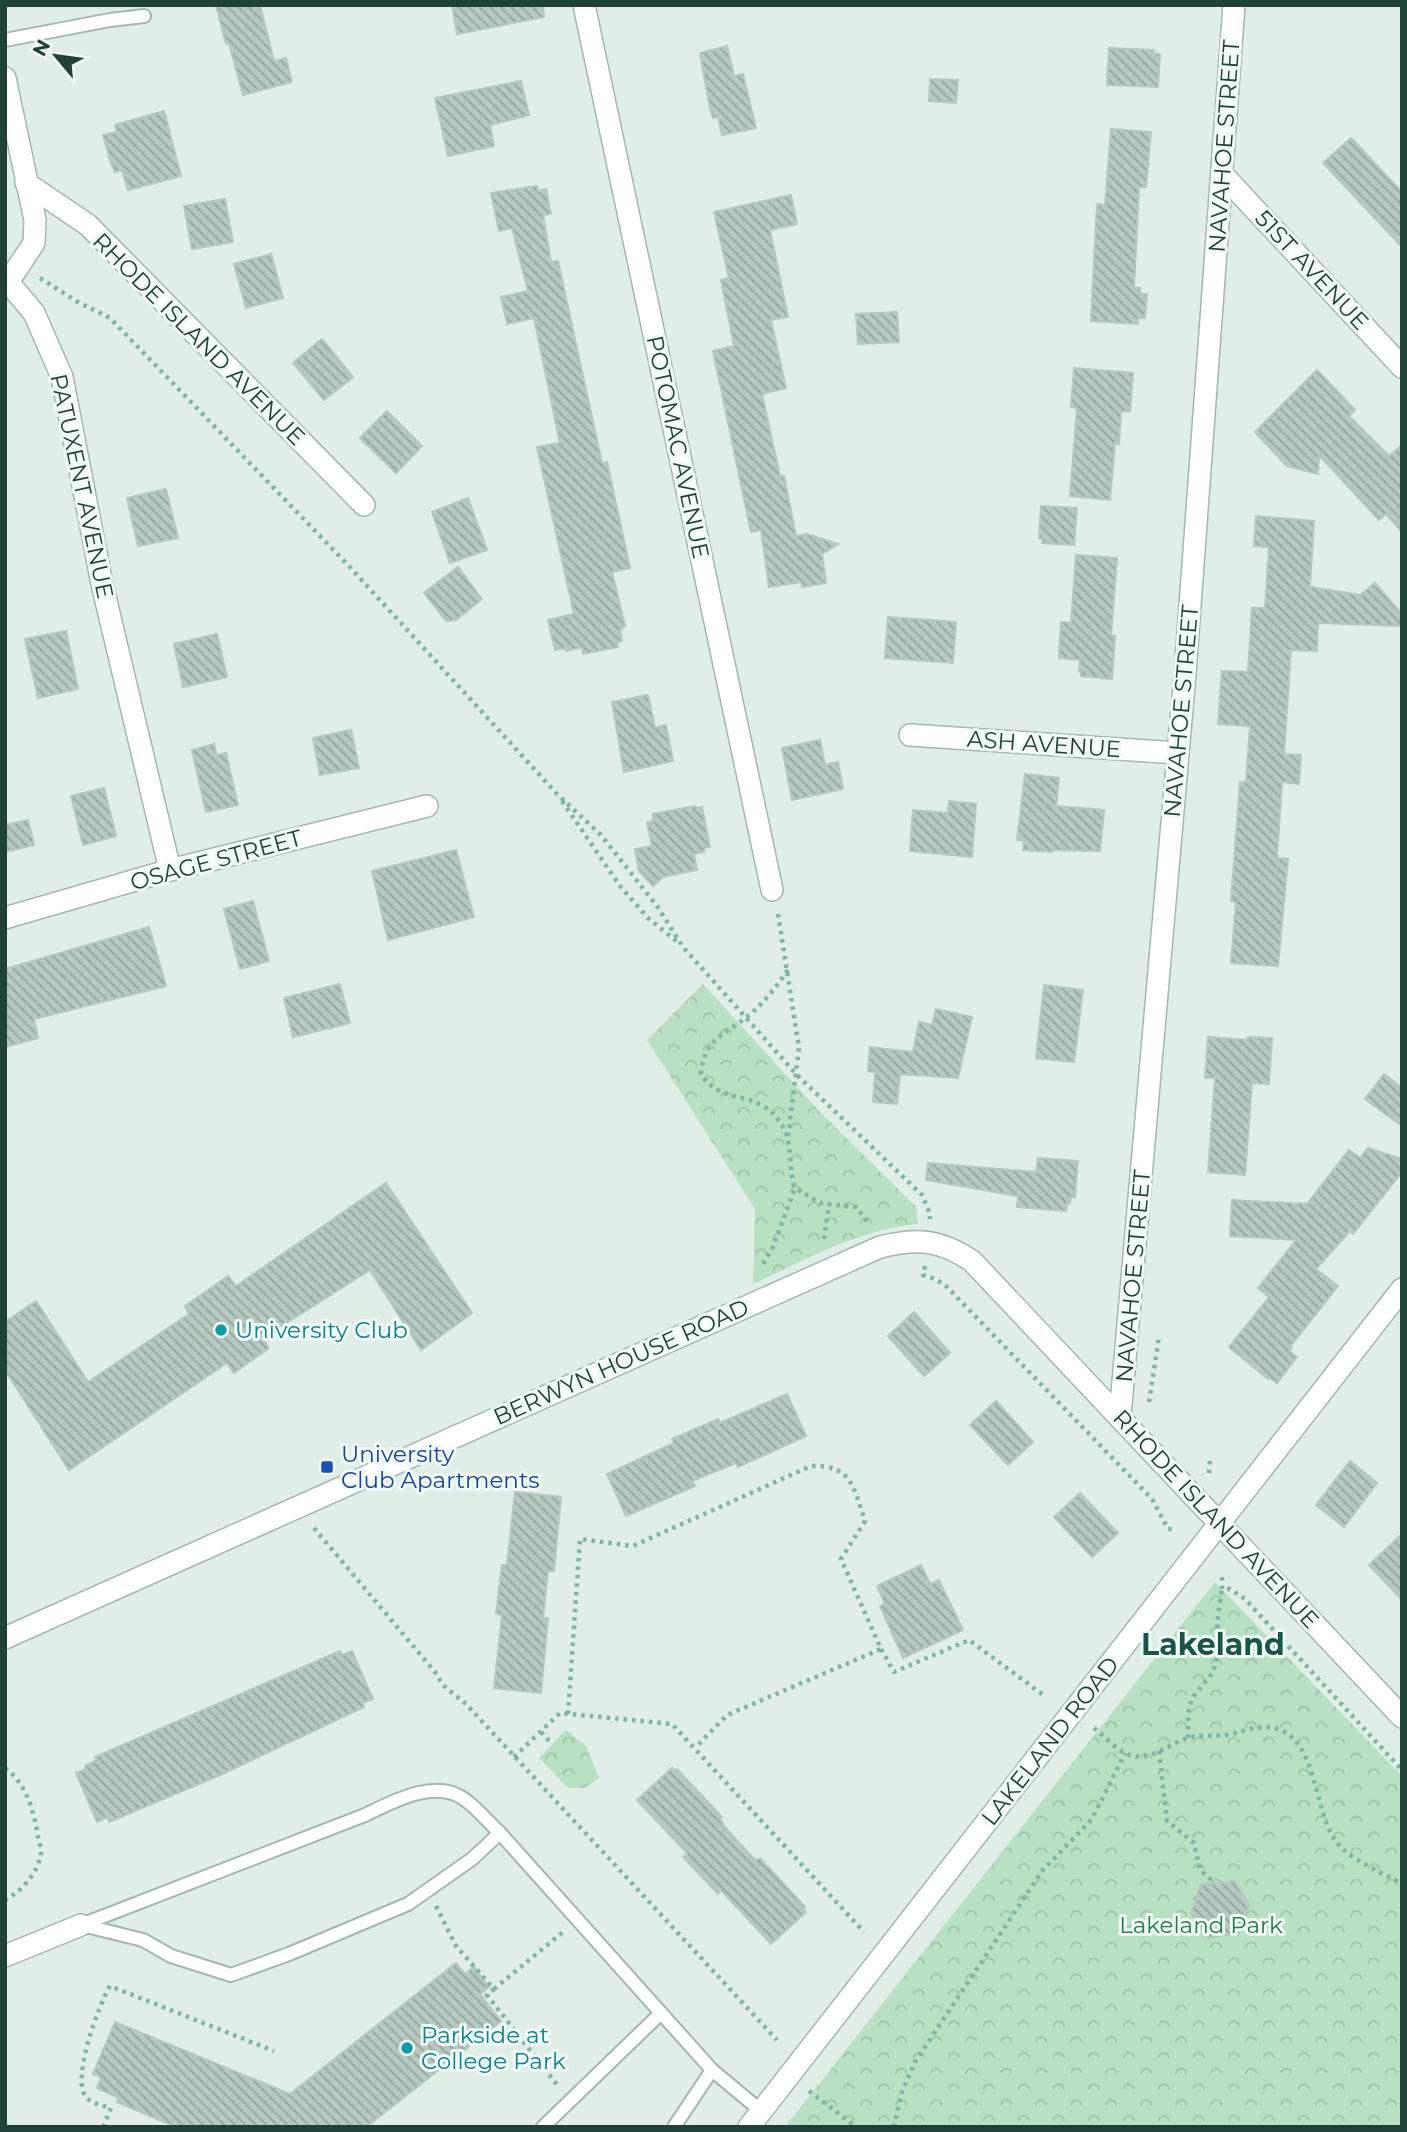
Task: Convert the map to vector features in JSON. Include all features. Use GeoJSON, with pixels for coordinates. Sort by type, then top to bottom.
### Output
{"type":"FeatureCollection","features":[{"type":"Feature","properties":{"kind":"street","name":"POTOMAC AVENUE"},"geometry":{"type":"LineString","coordinates":[[584,5],[772,890]]}},
{"type":"Feature","properties":{"kind":"street","name":"NAVAHOE STREET"},"geometry":{"type":"LineString","coordinates":[[1120,1416],[1178,754],[1234,5]]}},
{"type":"Feature","properties":{"kind":"street"},"geometry":{"type":"LineString","coordinates":[[5,78],[35,220],[34,243],[12,277]]}},
{"type":"Feature","properties":{"kind":"street","name":"51ST AVENUE"},"geometry":{"type":"LineString","coordinates":[[1222,174],[1402,367]]}},
{"type":"Feature","properties":{"kind":"street","name":"RHODE ISLAND AVENUE"},"geometry":{"type":"LineString","coordinates":[[26,183],[88,225],[364,505]]}},
{"type":"Feature","properties":{"kind":"street","name":"PATUXENT AVENUE"},"geometry":{"type":"LineString","coordinates":[[12,277],[34,313],[62,377],[102,584],[170,870]]}},
{"type":"Feature","properties":{"kind":"street","name":"ASH AVENUE"},"geometry":{"type":"LineString","coordinates":[[910,735],[1178,754]]}},
{"type":"Feature","properties":{"kind":"street","name":"OSAGE STREET"},"geometry":{"type":"LineString","coordinates":[[5,918],[170,870],[427,806]]}},
{"type":"Feature","properties":{"kind":"street","name":"BERWYN HOUSE ROAD"},"geometry":{"type":"LineString","coordinates":[[5,1638],[880,1247],[900,1242],[929,1241],[956,1251],[972,1261]]}},
{"type":"Feature","properties":{"kind":"street","name":"RHODE ISLAND AVENUE"},"geometry":{"type":"LineString","coordinates":[[972,1261],[1402,1717]]}},
{"type":"Feature","properties":{"kind":"street","name":"LAKELAND ROAD"},"geometry":{"type":"LineString","coordinates":[[755,2119],[1402,1289]]}},
{"type":"Feature","properties":{"kind":"street"},"geometry":{"type":"LineString","coordinates":[[5,1956],[81,1925]]}},
{"type":"Feature","properties":{"kind":"lane"},"geometry":{"type":"LineString","coordinates":[[5,40],[144,16]]}},
{"type":"Feature","properties":{"kind":"lane"},"geometry":{"type":"LineString","coordinates":[[81,1925],[365,1815],[411,1794],[437,1791],[462,1797],[500,1833],[755,2119]]}},
{"type":"Feature","properties":{"kind":"lane"},"geometry":{"type":"LineString","coordinates":[[81,1925],[143,1940],[171,1956],[231,1975],[289,1955],[408,1904],[472,1859],[500,1833]]}},
{"type":"Feature","properties":{"kind":"lane"},"geometry":{"type":"LineString","coordinates":[[543,2127],[661,2013]]}},
{"type":"Feature","properties":{"kind":"lane"},"geometry":{"type":"LineString","coordinates":[[674,2127],[712,2070]]}},
{"type":"Feature","properties":{"kind":"path"},"geometry":{"type":"LineString","coordinates":[[12,277],[110,318],[129,336],[347,564],[557,794],[601,835],[657,906],[683,947]]}},
{"type":"Feature","properties":{"kind":"path"},"geometry":{"type":"LineString","coordinates":[[557,794],[591,847],[648,918],[683,947],[797,1075],[922,1195],[930,1214]]}},
{"type":"Feature","properties":{"kind":"path"},"geometry":{"type":"LineString","coordinates":[[763,1264],[773,1247],[794,1188],[788,1139],[799,1048],[788,970],[772,890]]}},
{"type":"Feature","properties":{"kind":"path"},"geometry":{"type":"LineString","coordinates":[[788,970],[767,999],[747,1017],[714,1039],[701,1074],[705,1081],[725,1093],[757,1101],[766,1107],[788,1139]]}},
{"type":"Feature","properties":{"kind":"path"},"geometry":{"type":"LineString","coordinates":[[794,1188],[812,1199],[856,1207],[867,1221]]}},
{"type":"Feature","properties":{"kind":"path"},"geometry":{"type":"LineString","coordinates":[[824,1239],[829,1204]]}},
{"type":"Feature","properties":{"kind":"path"},"geometry":{"type":"LineString","coordinates":[[923,1275],[936,1279],[947,1287],[1152,1499],[1168,1529],[1175,1530]]}},
{"type":"Feature","properties":{"kind":"path"},"geometry":{"type":"LineString","coordinates":[[1149,1404],[1159,1337]]}},
{"type":"Feature","properties":{"kind":"path"},"geometry":{"type":"LineString","coordinates":[[1209,1473],[1210,1459]]}},
{"type":"Feature","properties":{"kind":"path"},"geometry":{"type":"LineString","coordinates":[[568,1714],[580,1539],[633,1546],[811,1466],[826,1465],[851,1479],[865,1521],[841,1559],[894,1672],[969,1640],[1046,1697]]}},
{"type":"Feature","properties":{"kind":"path"},"geometry":{"type":"LineString","coordinates":[[314,1530],[435,1672],[443,1685],[466,1703],[777,2040]]}},
{"type":"Feature","properties":{"kind":"path"},"geometry":{"type":"LineString","coordinates":[[1188,1738],[1188,1715],[1192,1698],[1213,1672],[1220,1647],[1217,1623],[1222,1577]]}},
{"type":"Feature","properties":{"kind":"path"},"geometry":{"type":"LineString","coordinates":[[1222,1589],[1238,1593],[1245,1599],[1402,1770]]}},
{"type":"Feature","properties":{"kind":"path"},"geometry":{"type":"LineString","coordinates":[[695,1748],[727,1715],[881,1649]]}},
{"type":"Feature","properties":{"kind":"path"},"geometry":{"type":"LineString","coordinates":[[514,1757],[560,1713],[672,1724],[864,1931]]}},
{"type":"Feature","properties":{"kind":"path"},"geometry":{"type":"LineString","coordinates":[[1094,1728],[1125,1753],[1143,1756],[1150,1756],[1188,1738],[1226,1735],[1258,1726],[1279,1730],[1294,1738],[1304,1754],[1335,1842],[1348,1853],[1402,1884]]}},
{"type":"Feature","properties":{"kind":"path"},"geometry":{"type":"LineString","coordinates":[[541,1732],[552,1744]]}},
{"type":"Feature","properties":{"kind":"path"},"geometry":{"type":"LineString","coordinates":[[1159,1751],[1167,1821],[1194,1843],[1200,1870],[1216,1883]]}},
{"type":"Feature","properties":{"kind":"path"},"geometry":{"type":"LineString","coordinates":[[894,2127],[901,2094],[915,2062],[1042,1871],[1093,1819],[1125,1753]]}},
{"type":"Feature","properties":{"kind":"path"},"geometry":{"type":"LineString","coordinates":[[5,1768],[30,1802],[41,1853],[28,1882],[18,1894],[5,1900]]}},
{"type":"Feature","properties":{"kind":"path"},"geometry":{"type":"LineString","coordinates":[[428,1890],[456,1946],[494,1989]]}},
{"type":"Feature","properties":{"kind":"path"},"geometry":{"type":"LineString","coordinates":[[570,2101],[487,1995],[578,1920]]}},
{"type":"Feature","properties":{"kind":"path"},"geometry":{"type":"LineString","coordinates":[[103,2127],[111,2108],[92,2102],[84,2095],[81,2084],[86,2050],[110,1986],[274,2051]]}},
{"type":"Feature","properties":{"kind":"path"},"geometry":{"type":"LineString","coordinates":[[809,2091],[856,2127]]}},
{"type":"Feature","properties":{"kind":"green space"},"geometry":{"type":"Polygon","coordinates":[[[703,984],[819,1111],[916,1207],[918,1224],[854,1239],[753,1284],[755,1209],[647,1040],[703,984]]]}},
{"type":"Feature","properties":{"kind":"green space","name":"Lakeland Park"},"geometry":{"type":"Polygon","coordinates":[[[1215,1582],[1402,1776],[1402,2127],[785,2127],[1215,1582]]]}},
{"type":"Feature","properties":{"kind":"green space"},"geometry":{"type":"Polygon","coordinates":[[[566,1730],[586,1746],[599,1778],[585,1788],[568,1788],[539,1758],[566,1730]]]}},
{"type":"Feature","properties":{"kind":"building"},"geometry":{"type":"Polygon","coordinates":[[[216,5],[260,5],[274,61],[286,58],[292,82],[243,95],[216,5]]]}},
{"type":"Feature","properties":{"kind":"building"},"geometry":{"type":"Polygon","coordinates":[[[452,5],[543,5],[544,17],[457,34],[452,5]]]}},
{"type":"Feature","properties":{"kind":"building"},"geometry":{"type":"Polygon","coordinates":[[[727,46],[734,76],[743,74],[756,128],[722,135],[718,117],[713,118],[710,109],[700,53],[727,46]]]}},
{"type":"Feature","properties":{"kind":"building"},"geometry":{"type":"Polygon","coordinates":[[[1109,48],[1154,50],[1153,53],[1160,54],[1158,87],[1107,85],[1109,48]]]}},
{"type":"Feature","properties":{"kind":"building"},"geometry":{"type":"Polygon","coordinates":[[[930,79],[958,80],[956,103],[929,101],[930,79]]]}},
{"type":"Feature","properties":{"kind":"building"},"geometry":{"type":"Polygon","coordinates":[[[521,81],[529,115],[490,125],[494,146],[448,156],[435,98],[521,81]]]}},
{"type":"Feature","properties":{"kind":"building"},"geometry":{"type":"Polygon","coordinates":[[[164,111],[181,176],[128,190],[122,170],[115,172],[103,135],[117,132],[115,125],[164,111]]]}},
{"type":"Feature","properties":{"kind":"building"},"geometry":{"type":"Polygon","coordinates":[[[1111,129],[1151,132],[1146,187],[1139,187],[1134,288],[1140,288],[1140,294],[1147,294],[1145,318],[1138,318],[1138,324],[1091,321],[1097,204],[1105,205],[1111,129]]]}},
{"type":"Feature","properties":{"kind":"building"},"geometry":{"type":"Polygon","coordinates":[[[1351,138],[1402,192],[1402,247],[1323,163],[1351,138]]]}},
{"type":"Feature","properties":{"kind":"building"},"geometry":{"type":"Polygon","coordinates":[[[537,186],[538,191],[546,189],[551,214],[543,215],[551,262],[558,261],[602,463],[607,462],[630,568],[612,572],[625,626],[620,631],[622,641],[617,642],[618,647],[583,654],[582,647],[566,651],[565,648],[555,650],[548,620],[574,614],[537,447],[560,443],[534,318],[507,324],[501,297],[528,291],[512,228],[499,231],[491,193],[537,186]]]}},
{"type":"Feature","properties":{"kind":"building"},"geometry":{"type":"Polygon","coordinates":[[[791,195],[797,224],[770,230],[788,317],[771,320],[786,388],[762,394],[780,476],[784,476],[796,536],[807,534],[838,544],[822,554],[826,583],[802,587],[801,582],[769,587],[761,530],[751,532],[713,351],[734,346],[721,280],[729,278],[714,212],[791,195]]]}},
{"type":"Feature","properties":{"kind":"building"},"geometry":{"type":"Polygon","coordinates":[[[225,199],[233,242],[192,249],[184,206],[225,199]]]}},
{"type":"Feature","properties":{"kind":"building"},"geometry":{"type":"Polygon","coordinates":[[[271,254],[283,298],[246,308],[234,264],[271,254]]]}},
{"type":"Feature","properties":{"kind":"building"},"geometry":{"type":"Polygon","coordinates":[[[897,312],[899,342],[858,344],[856,314],[897,312]]]}},
{"type":"Feature","properties":{"kind":"building"},"geometry":{"type":"Polygon","coordinates":[[[322,339],[353,377],[324,400],[293,363],[322,339]]]}},
{"type":"Feature","properties":{"kind":"building"},"geometry":{"type":"Polygon","coordinates":[[[1074,368],[1133,373],[1130,412],[1121,411],[1119,444],[1115,443],[1110,500],[1070,496],[1077,408],[1071,407],[1074,368]]]}},
{"type":"Feature","properties":{"kind":"building"},"geometry":{"type":"Polygon","coordinates":[[[1317,370],[1355,410],[1349,416],[1389,456],[1402,445],[1402,532],[1386,514],[1379,520],[1319,455],[1318,474],[1287,466],[1255,432],[1317,370]]]}},
{"type":"Feature","properties":{"kind":"building"},"geometry":{"type":"Polygon","coordinates":[[[387,411],[422,446],[396,473],[360,438],[387,411]]]}},
{"type":"Feature","properties":{"kind":"building"},"geometry":{"type":"Polygon","coordinates":[[[166,489],[178,538],[138,546],[127,498],[166,489]]]}},
{"type":"Feature","properties":{"kind":"building"},"geometry":{"type":"Polygon","coordinates":[[[468,498],[487,550],[450,563],[432,512],[468,498]]]}},
{"type":"Feature","properties":{"kind":"building"},"geometry":{"type":"Polygon","coordinates":[[[1041,506],[1077,508],[1074,545],[1042,543],[1043,539],[1039,538],[1041,506]]]}},
{"type":"Feature","properties":{"kind":"building"},"geometry":{"type":"Polygon","coordinates":[[[1256,516],[1314,521],[1310,587],[1360,595],[1375,583],[1402,614],[1402,626],[1318,623],[1317,651],[1291,650],[1284,754],[1301,755],[1299,784],[1282,782],[1277,858],[1288,859],[1278,966],[1231,963],[1236,902],[1231,901],[1240,782],[1246,782],[1250,726],[1218,724],[1222,671],[1248,672],[1252,608],[1265,608],[1269,547],[1254,546],[1256,516]]]}},
{"type":"Feature","properties":{"kind":"building"},"geometry":{"type":"Polygon","coordinates":[[[1076,555],[1117,558],[1111,636],[1115,636],[1112,679],[1081,676],[1080,660],[1059,658],[1061,622],[1071,623],[1076,555]]]}},
{"type":"Feature","properties":{"kind":"building"},"geometry":{"type":"Polygon","coordinates":[[[458,567],[482,599],[456,620],[446,621],[424,593],[458,567]]]}},
{"type":"Feature","properties":{"kind":"building"},"geometry":{"type":"Polygon","coordinates":[[[888,617],[956,622],[953,663],[885,658],[888,617]]]}},
{"type":"Feature","properties":{"kind":"building"},"geometry":{"type":"Polygon","coordinates":[[[66,631],[78,689],[38,698],[25,639],[66,631]]]}},
{"type":"Feature","properties":{"kind":"building"},"geometry":{"type":"Polygon","coordinates":[[[217,634],[227,677],[183,687],[174,644],[217,634]]]}},
{"type":"Feature","properties":{"kind":"building"},"geometry":{"type":"Polygon","coordinates":[[[648,695],[655,728],[666,725],[673,761],[624,772],[612,702],[648,695]]]}},
{"type":"Feature","properties":{"kind":"building"},"geometry":{"type":"Polygon","coordinates":[[[351,730],[359,768],[320,775],[313,738],[351,730]]]}},
{"type":"Feature","properties":{"kind":"building"},"geometry":{"type":"Polygon","coordinates":[[[820,740],[825,765],[838,762],[843,789],[792,800],[782,748],[820,740]]]}},
{"type":"Feature","properties":{"kind":"building"},"geometry":{"type":"Polygon","coordinates":[[[214,744],[217,755],[226,753],[238,805],[206,812],[192,750],[214,744]]]}},
{"type":"Feature","properties":{"kind":"building"},"geometry":{"type":"Polygon","coordinates":[[[1025,774],[1059,778],[1056,806],[1104,810],[1100,851],[1023,850],[1024,841],[1017,840],[1025,774]]]}},
{"type":"Feature","properties":{"kind":"building"},"geometry":{"type":"Polygon","coordinates":[[[104,788],[116,836],[83,845],[71,796],[104,788]]]}},
{"type":"Feature","properties":{"kind":"building"},"geometry":{"type":"Polygon","coordinates":[[[949,801],[976,804],[972,857],[910,851],[913,810],[948,813],[949,801]]]}},
{"type":"Feature","properties":{"kind":"building"},"geometry":{"type":"Polygon","coordinates":[[[702,807],[710,847],[704,848],[704,852],[694,854],[697,870],[663,877],[653,886],[639,871],[635,849],[652,846],[647,822],[654,821],[652,814],[702,807]]]}},
{"type":"Feature","properties":{"kind":"building"},"geometry":{"type":"Polygon","coordinates":[[[28,820],[34,845],[5,852],[5,825],[28,820]]]}},
{"type":"Feature","properties":{"kind":"building"},"geometry":{"type":"Polygon","coordinates":[[[456,850],[474,917],[388,940],[372,871],[456,850]]]}},
{"type":"Feature","properties":{"kind":"building"},"geometry":{"type":"Polygon","coordinates":[[[253,901],[269,961],[240,969],[224,909],[253,901]]]}},
{"type":"Feature","properties":{"kind":"building"},"geometry":{"type":"Polygon","coordinates":[[[149,927],[166,986],[34,1019],[38,1038],[5,1047],[5,969],[149,927]]]}},
{"type":"Feature","properties":{"kind":"building"},"geometry":{"type":"Polygon","coordinates":[[[340,984],[350,1023],[293,1037],[284,998],[340,984]]]}},
{"type":"Feature","properties":{"kind":"building"},"geometry":{"type":"Polygon","coordinates":[[[1044,985],[1083,990],[1074,1062],[1036,1058],[1044,985]]]}},
{"type":"Feature","properties":{"kind":"building"},"geometry":{"type":"Polygon","coordinates":[[[936,1009],[972,1017],[958,1078],[900,1074],[897,1104],[873,1102],[875,1072],[868,1071],[870,1047],[913,1052],[919,1022],[932,1025],[936,1009]]]}},
{"type":"Feature","properties":{"kind":"building"},"geometry":{"type":"Polygon","coordinates":[[[1208,1037],[1248,1040],[1248,1037],[1272,1038],[1269,1084],[1252,1083],[1245,1175],[1208,1172],[1215,1078],[1205,1078],[1208,1037]]]}},
{"type":"Feature","properties":{"kind":"building"},"geometry":{"type":"Polygon","coordinates":[[[1384,1074],[1402,1088],[1402,1126],[1365,1099],[1384,1074]]]}},
{"type":"Feature","properties":{"kind":"building"},"geometry":{"type":"Polygon","coordinates":[[[1368,1148],[1402,1159],[1402,1172],[1353,1234],[1350,1231],[1316,1269],[1338,1286],[1290,1347],[1292,1348],[1289,1351],[1297,1357],[1277,1383],[1269,1377],[1268,1379],[1229,1347],[1269,1297],[1258,1288],[1296,1240],[1230,1236],[1232,1200],[1307,1204],[1349,1150],[1360,1158],[1368,1148]]]}},
{"type":"Feature","properties":{"kind":"building"},"geometry":{"type":"Polygon","coordinates":[[[1038,1158],[1078,1161],[1075,1197],[1071,1197],[1066,1211],[1017,1207],[1018,1196],[926,1180],[928,1163],[1036,1172],[1038,1158]]]}},
{"type":"Feature","properties":{"kind":"building","name":"University Club"},"geometry":{"type":"Polygon","coordinates":[[[386,1183],[472,1313],[421,1350],[370,1270],[263,1338],[269,1348],[234,1373],[227,1363],[69,1470],[5,1370],[5,1322],[36,1301],[88,1382],[189,1314],[185,1306],[228,1276],[236,1286],[386,1183]]]}},
{"type":"Feature","properties":{"kind":"building"},"geometry":{"type":"Polygon","coordinates":[[[914,1312],[950,1353],[924,1376],[888,1336],[914,1312]]]}},
{"type":"Feature","properties":{"kind":"building"},"geometry":{"type":"Polygon","coordinates":[[[787,1394],[806,1436],[738,1467],[736,1463],[692,1481],[695,1486],[626,1516],[607,1474],[674,1443],[672,1439],[718,1419],[720,1423],[787,1394]]]}},
{"type":"Feature","properties":{"kind":"building"},"geometry":{"type":"Polygon","coordinates":[[[996,1401],[1033,1442],[1008,1465],[970,1425],[996,1401]]]}},
{"type":"Feature","properties":{"kind":"building"},"geometry":{"type":"Polygon","coordinates":[[[1350,1461],[1377,1483],[1344,1527],[1316,1505],[1350,1461]]]}},
{"type":"Feature","properties":{"kind":"building"},"geometry":{"type":"Polygon","coordinates":[[[515,1492],[561,1497],[554,1571],[548,1571],[543,1618],[548,1618],[541,1693],[494,1688],[502,1615],[496,1614],[502,1565],[507,1565],[515,1492]]]}},
{"type":"Feature","properties":{"kind":"building"},"geometry":{"type":"Polygon","coordinates":[[[1080,1493],[1118,1533],[1092,1557],[1054,1517],[1080,1493]]]}},
{"type":"Feature","properties":{"kind":"building"},"geometry":{"type":"Polygon","coordinates":[[[1402,1534],[1402,1600],[1369,1565],[1402,1534]]]}},
{"type":"Feature","properties":{"kind":"building"},"geometry":{"type":"Polygon","coordinates":[[[921,1565],[930,1584],[939,1580],[963,1630],[903,1658],[880,1606],[885,1604],[877,1586],[921,1565]]]}},
{"type":"Feature","properties":{"kind":"building"},"geometry":{"type":"Polygon","coordinates":[[[340,1651],[342,1655],[352,1651],[373,1699],[362,1703],[364,1707],[218,1776],[109,1822],[107,1817],[97,1822],[76,1773],[97,1760],[95,1757],[340,1651]]]}},
{"type":"Feature","properties":{"kind":"building"},"geometry":{"type":"Polygon","coordinates":[[[672,1768],[675,1771],[677,1769],[722,1817],[722,1824],[753,1858],[760,1858],[805,1907],[803,1908],[806,1912],[771,1944],[721,1890],[718,1894],[683,1857],[687,1853],[637,1800],[672,1768]]]}},
{"type":"Feature","properties":{"kind":"building"},"geometry":{"type":"Polygon","coordinates":[[[1234,1881],[1249,1904],[1239,1933],[1208,1938],[1191,1913],[1201,1885],[1234,1881]]]}},
{"type":"Feature","properties":{"kind":"building","name":"Parkside at College Park"},"geometry":{"type":"Polygon","coordinates":[[[456,1963],[465,1974],[474,1967],[489,1987],[480,1994],[501,2021],[366,2127],[176,2127],[117,2102],[119,2098],[97,2088],[101,2077],[93,2074],[115,2022],[290,2094],[456,1963]]]}},
{"type":"Feature","properties":{"kind":"place","name":"University Club"},"geometry":{"type":"Point","coordinates":[221,1330]}},
{"type":"Feature","properties":{"kind":"place","name":"University Club Apartments"},"geometry":{"type":"Point","coordinates":[327,1467]}},
{"type":"Feature","properties":{"kind":"place","name":"Parkside at College Park"},"geometry":{"type":"Point","coordinates":[407,2048]}},
{"type":"Feature","properties":{"kind":"district","name":"Lakeland"},"geometry":{"type":"Point","coordinates":[1213,1645]}}]}
